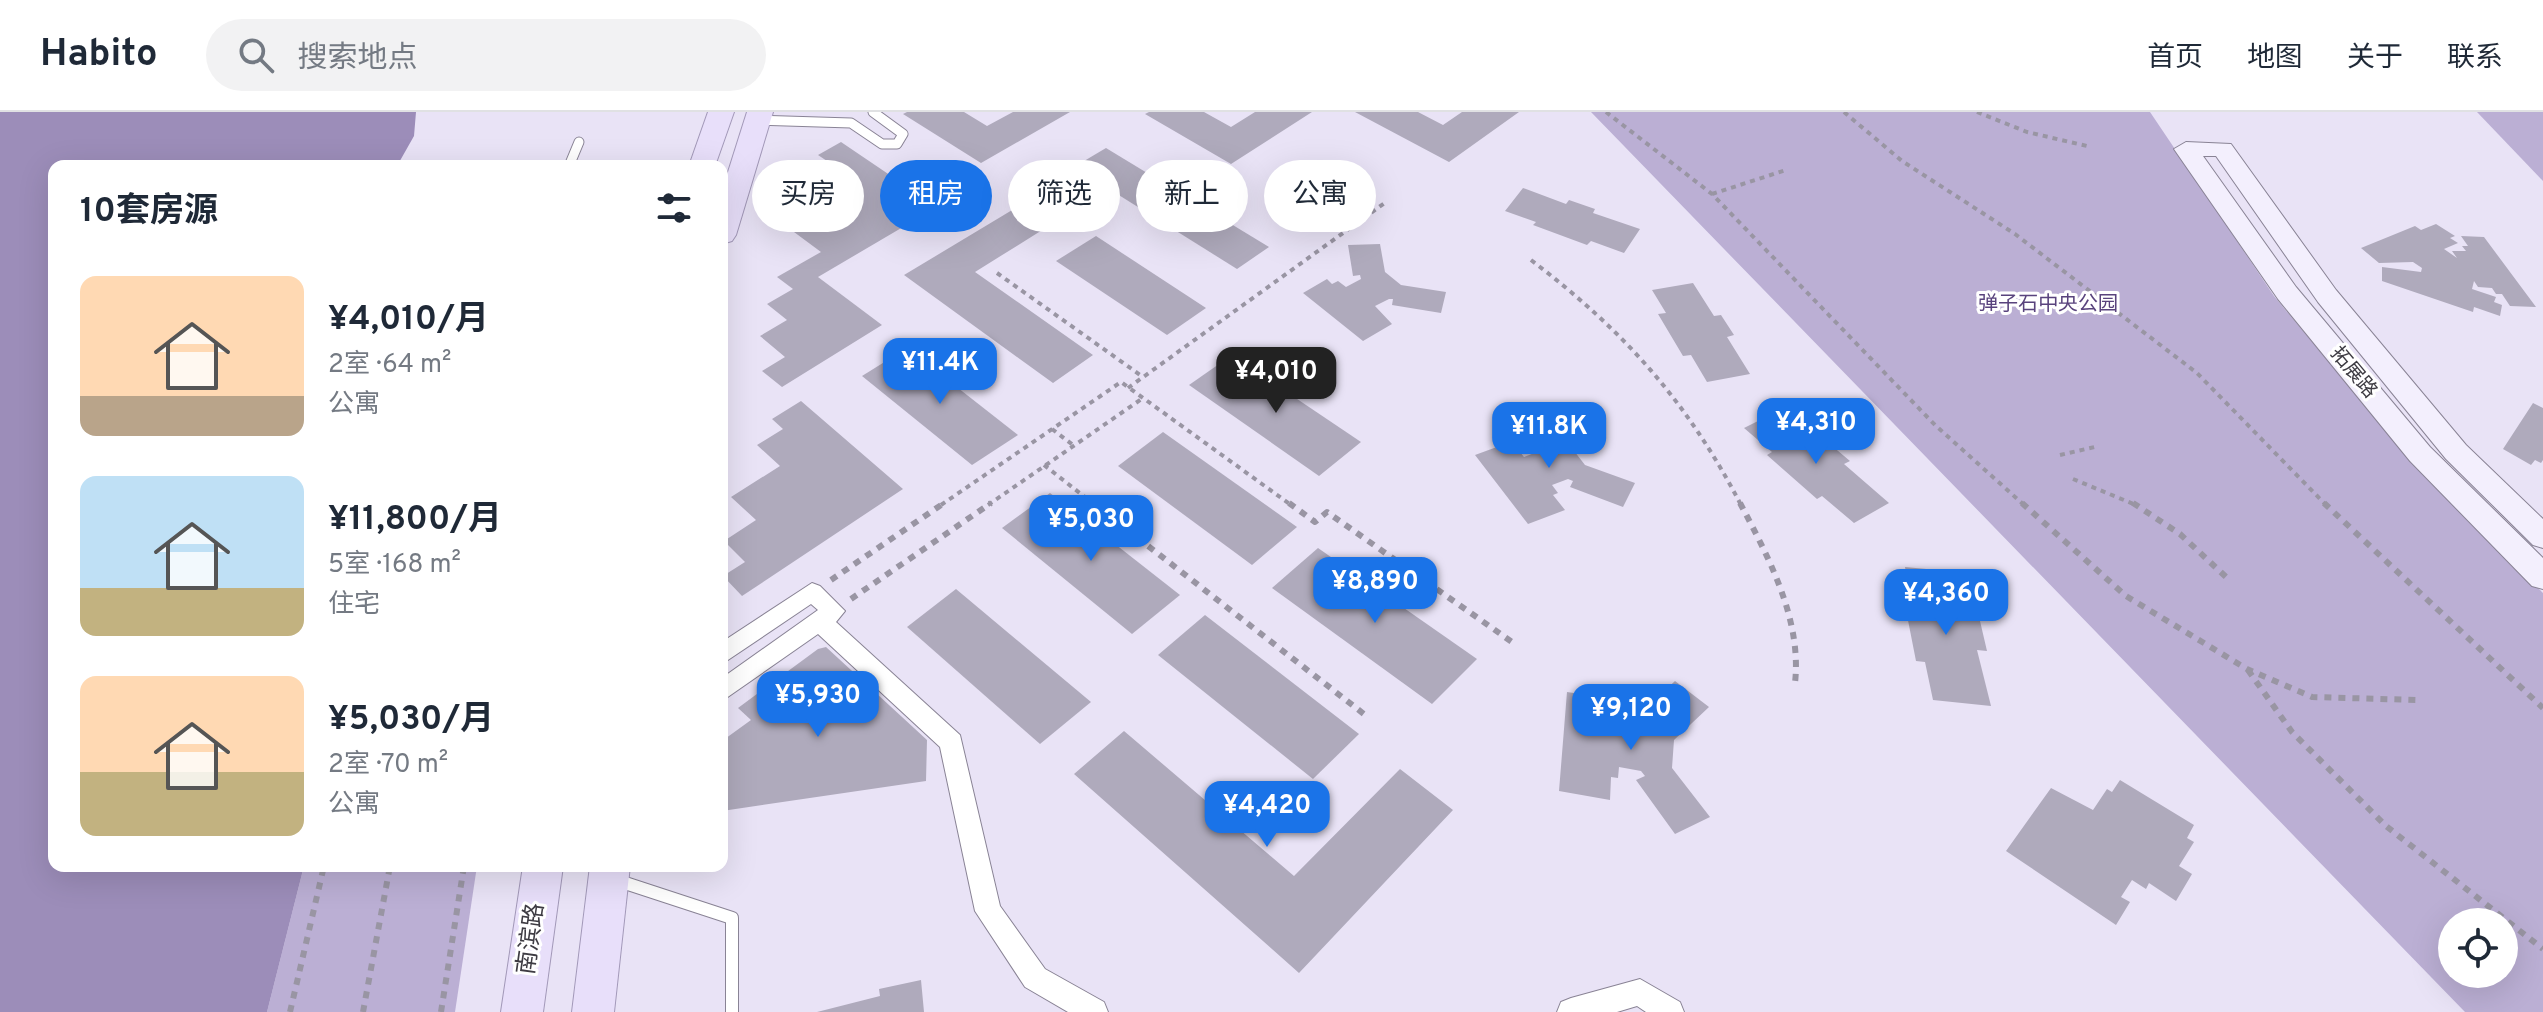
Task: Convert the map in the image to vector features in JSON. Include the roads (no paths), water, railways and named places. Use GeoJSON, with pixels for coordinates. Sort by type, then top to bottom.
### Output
{"type":"FeatureCollection","features":[{"type":"Feature","properties":{"kind":"main road"},"geometry":{"type":"LineString","coordinates":[[704,160],[721,112]]}},
{"type":"Feature","properties":{"kind":"main road"},"geometry":{"type":"LineString","coordinates":[[728,215],[758,116]]}},
{"type":"Feature","properties":{"kind":"main road","name":"拓展路"},"geometry":{"type":"LineString","coordinates":[[2543,537],[2456,452],[2337,308],[2223,149],[2186,149],[2287,293],[2410,442],[2543,577]]}},
{"type":"Feature","properties":{"kind":"main road","name":"南滨路"},"geometry":{"type":"LineString","coordinates":[[522,1012],[542,872]]}},
{"type":"Feature","properties":{"kind":"main road"},"geometry":{"type":"LineString","coordinates":[[593,1012],[609,872]]}},
{"type":"Feature","properties":{"kind":"street"},"geometry":{"type":"LineString","coordinates":[[728,650],[812,592],[826,616],[951,742],[988,911],[1035,978],[1094,1012]]}},
{"type":"Feature","properties":{"kind":"street"},"geometry":{"type":"LineString","coordinates":[[728,687],[826,616]]}},
{"type":"Feature","properties":{"kind":"street"},"geometry":{"type":"LineString","coordinates":[[1571,1012],[1640,992],[1670,1012]]}},
{"type":"Feature","properties":{"kind":"lane"},"geometry":{"type":"LineString","coordinates":[[758,116],[851,123],[882,144],[897,144],[903,134],[873,112]]}},
{"type":"Feature","properties":{"kind":"lane"},"geometry":{"type":"LineString","coordinates":[[572,160],[579,142]]}},
{"type":"Feature","properties":{"kind":"lane"},"geometry":{"type":"LineString","coordinates":[[609,872],[732,918],[732,1012]]}},
{"type":"Feature","properties":{"kind":"park label","name":"弹子石中央公园"},"geometry":{"type":"Point","coordinates":[2048,305]}}]}
